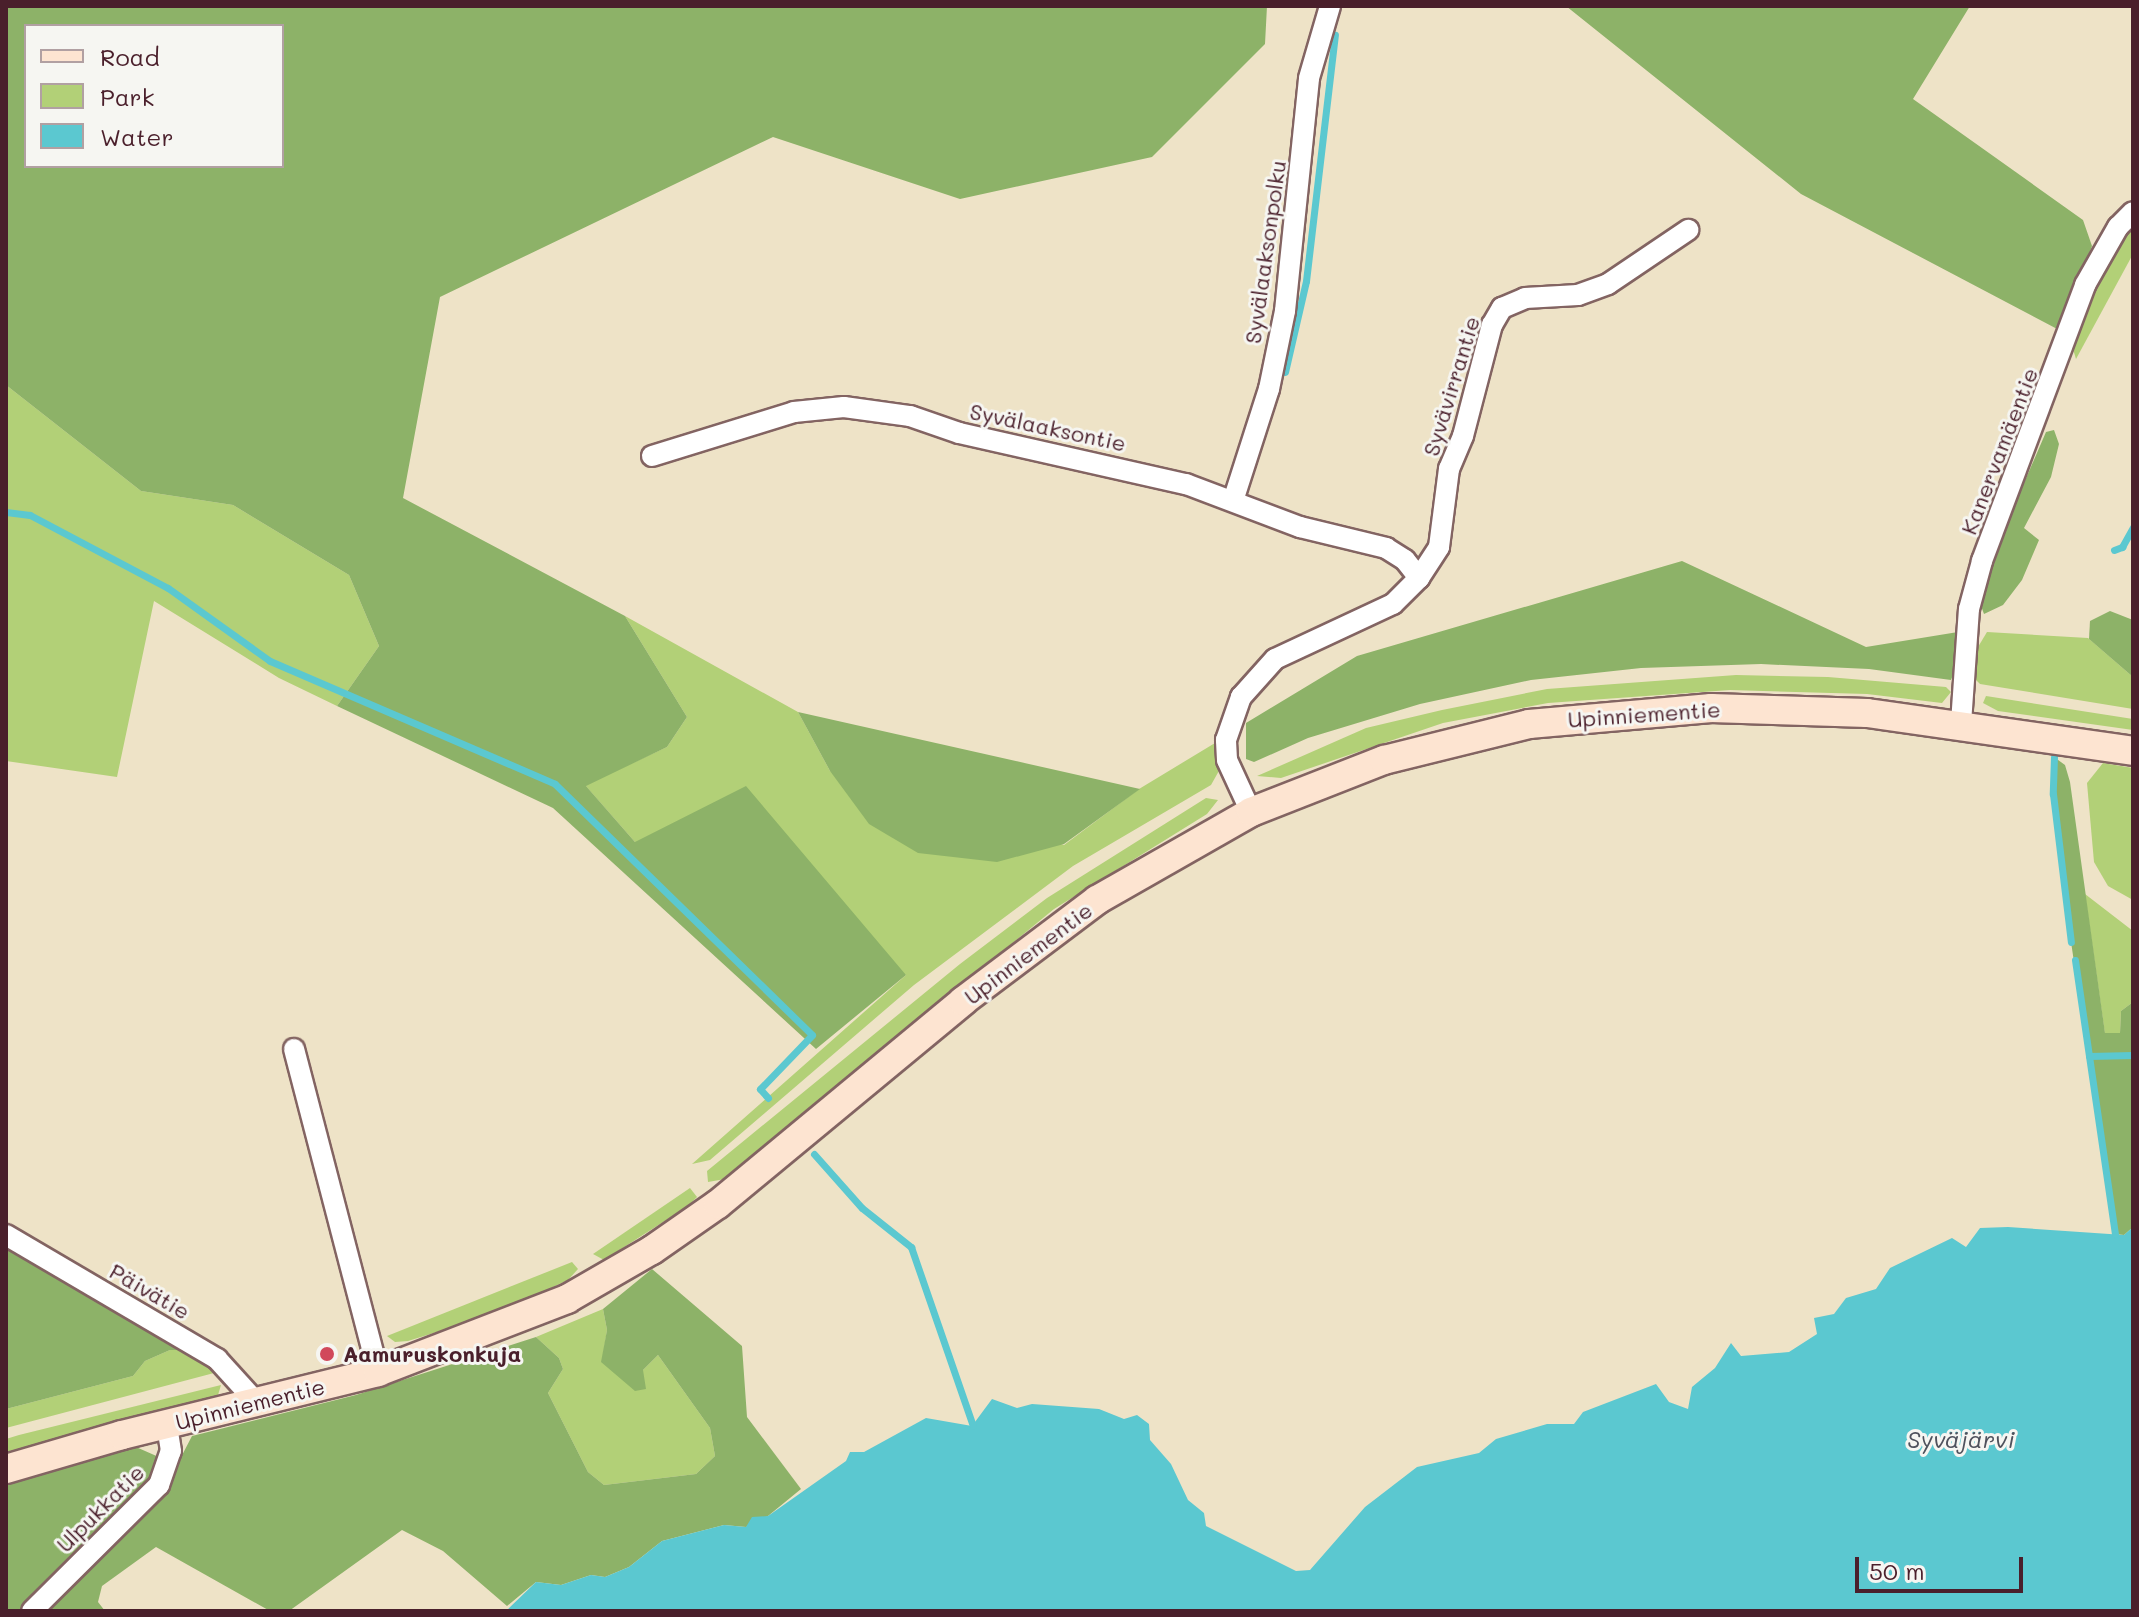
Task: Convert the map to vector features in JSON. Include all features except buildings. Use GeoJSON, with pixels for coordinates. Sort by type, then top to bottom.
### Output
{"type":"FeatureCollection","features":[{"type":"Feature","properties":{"kind":"main road","name":"Upinniementie"},"geometry":{"type":"LineString","coordinates":[[6,1469],[378,1372],[529,1316],[652,1250],[742,1184],[1021,955],[1097,900],[1251,812],[1384,760],[1529,724],[1636,711],[1790,707],[1961,723],[2133,751]]}},
{"type":"Feature","properties":{"kind":"street","name":"Syvälaaksonpolku"},"geometry":{"type":"LineString","coordinates":[[1233,501],[1269,389],[1282,326],[1309,78],[1330,6]]}},
{"type":"Feature","properties":{"kind":"street","name":"Kanervamäentie"},"geometry":{"type":"LineString","coordinates":[[1961,723],[1969,609],[1982,561],[2085,285],[2118,227],[2133,212]]}},
{"type":"Feature","properties":{"kind":"street","name":"Syvävirrantie"},"geometry":{"type":"LineString","coordinates":[[1251,812],[1227,760],[1226,740],[1241,697],[1275,659],[1393,604],[1419,578],[1439,547],[1449,469],[1463,436],[1492,325],[1502,308],[1525,298],[1578,295],[1608,284],[1688,230]]}},
{"type":"Feature","properties":{"kind":"street","name":"Syvälaaksontie"},"geometry":{"type":"LineString","coordinates":[[652,456],[794,412],[844,407],[910,416],[959,433],[1135,470],[1233,501],[1300,527],[1386,548],[1405,560],[1419,578]]}},
{"type":"Feature","properties":{"kind":"street"},"geometry":{"type":"LineString","coordinates":[[294,1049],[378,1372]]}},
{"type":"Feature","properties":{"kind":"street","name":"Päivätie"},"geometry":{"type":"LineString","coordinates":[[6,1235],[217,1359],[258,1404]]}},
{"type":"Feature","properties":{"kind":"street","name":"Ulpukkatie"},"geometry":{"type":"LineString","coordinates":[[32,1611],[159,1485],[171,1451],[167,1425]]}},
{"type":"Feature","properties":{"kind":"green space"},"geometry":{"type":"Polygon","coordinates":[[[6,6],[1267,6],[1265,44],[1152,157],[960,199],[773,137],[440,297],[403,498],[625,616],[687,717],[667,747],[586,786],[635,842],[746,786],[906,975],[816,1049],[553,808],[337,706],[379,646],[349,575],[233,505],[141,491],[6,385],[6,6]]]}},
{"type":"Feature","properties":{"kind":"green space"},"geometry":{"type":"Polygon","coordinates":[[[1566,6],[1970,6],[1913,99],[2083,220],[2092,246],[2061,331],[1801,194],[1566,6]]]}},
{"type":"Feature","properties":{"kind":"green space"},"geometry":{"type":"Polygon","coordinates":[[[2133,217],[2133,254],[2076,359],[2070,339],[2091,284],[2133,217]]]}},
{"type":"Feature","properties":{"kind":"green space"},"geometry":{"type":"Polygon","coordinates":[[[6,385],[141,491],[233,505],[349,575],[379,646],[337,706],[279,678],[154,601],[117,777],[6,761],[6,385]]]}},
{"type":"Feature","properties":{"kind":"green space"},"geometry":{"type":"Polygon","coordinates":[[[2054,430],[2059,444],[2051,477],[2024,528],[2039,540],[2022,580],[2003,605],[1984,614],[1980,603],[2005,527],[2046,432],[2054,430]]]}},
{"type":"Feature","properties":{"kind":"green space"},"geometry":{"type":"Polygon","coordinates":[[[1682,561],[1866,647],[1958,632],[1957,665],[1951,680],[1869,669],[1761,664],[1641,668],[1531,680],[1420,704],[1308,738],[1254,762],[1246,759],[1246,723],[1357,656],[1682,561]]]}},
{"type":"Feature","properties":{"kind":"green space"},"geometry":{"type":"Polygon","coordinates":[[[2110,611],[2133,620],[2133,677],[2089,639],[2090,621],[2110,611]]]}},
{"type":"Feature","properties":{"kind":"green space"},"geometry":{"type":"Polygon","coordinates":[[[625,616],[798,712],[830,771],[1064,845],[1139,789],[1215,743],[1220,769],[1211,785],[1073,866],[914,985],[710,1160],[692,1164],[906,975],[635,842],[585,785],[667,747],[687,717],[625,616]]]}},
{"type":"Feature","properties":{"kind":"green space"},"geometry":{"type":"Polygon","coordinates":[[[1987,632],[2088,638],[2133,677],[2133,709],[1980,684],[1974,678],[1975,652],[1987,632]]]}},
{"type":"Feature","properties":{"kind":"green space"},"geometry":{"type":"Polygon","coordinates":[[[1736,675],[1828,677],[1946,687],[1951,692],[1942,703],[1867,694],[1730,690],[1548,703],[1443,723],[1281,778],[1257,776],[1366,728],[1442,710],[1547,689],[1736,675]]]}},
{"type":"Feature","properties":{"kind":"green space"},"geometry":{"type":"Polygon","coordinates":[[[1986,696],[2133,719],[2133,730],[1998,711],[1983,703],[1986,696]]]}},
{"type":"Feature","properties":{"kind":"green space"},"geometry":{"type":"Polygon","coordinates":[[[798,712],[1140,789],[1064,844],[997,862],[918,853],[869,824],[830,771],[798,712]]]}},
{"type":"Feature","properties":{"kind":"green space"},"geometry":{"type":"Polygon","coordinates":[[[2054,757],[2065,765],[2070,782],[2105,1033],[2120,1033],[2121,1011],[2133,1002],[2133,1227],[2124,1235],[2115,1234],[2071,942],[2053,794],[2054,757]]]}},
{"type":"Feature","properties":{"kind":"green space"},"geometry":{"type":"Polygon","coordinates":[[[2103,763],[2133,768],[2133,900],[2108,886],[2094,862],[2087,783],[2103,763]]]}},
{"type":"Feature","properties":{"kind":"green space"},"geometry":{"type":"Polygon","coordinates":[[[1206,798],[1218,800],[1207,814],[1054,909],[725,1179],[708,1182],[707,1171],[960,964],[1047,898],[1206,798]]]}},
{"type":"Feature","properties":{"kind":"green space"},"geometry":{"type":"Polygon","coordinates":[[[2085,894],[2133,931],[2133,1002],[2121,1011],[2120,1033],[2105,1034],[2085,894]]]}},
{"type":"Feature","properties":{"kind":"green space"},"geometry":{"type":"Polygon","coordinates":[[[690,1188],[697,1197],[688,1206],[604,1260],[593,1254],[690,1188]]]}},
{"type":"Feature","properties":{"kind":"green space"},"geometry":{"type":"Polygon","coordinates":[[[6,1242],[187,1350],[170,1350],[145,1361],[133,1376],[6,1409],[6,1242]]]}},
{"type":"Feature","properties":{"kind":"green space"},"geometry":{"type":"Polygon","coordinates":[[[572,1262],[578,1269],[568,1280],[498,1313],[408,1341],[395,1342],[387,1336],[572,1262]]]}},
{"type":"Feature","properties":{"kind":"green space"},"geometry":{"type":"Polygon","coordinates":[[[652,1269],[742,1346],[747,1417],[801,1489],[768,1516],[746,1527],[724,1525],[662,1541],[629,1567],[605,1577],[591,1575],[561,1585],[536,1582],[507,1606],[443,1551],[402,1530],[289,1611],[270,1611],[156,1547],[102,1586],[98,1602],[105,1611],[45,1611],[165,1488],[192,1436],[356,1395],[536,1337],[559,1358],[563,1369],[548,1393],[588,1472],[604,1485],[696,1474],[715,1456],[710,1428],[658,1355],[643,1370],[646,1389],[635,1391],[601,1362],[607,1330],[603,1309],[652,1269]]]}},
{"type":"Feature","properties":{"kind":"green space"},"geometry":{"type":"Polygon","coordinates":[[[603,1309],[607,1330],[602,1362],[643,1370],[658,1355],[710,1428],[715,1456],[696,1474],[604,1485],[588,1472],[548,1393],[563,1369],[559,1358],[536,1337],[603,1309]]]}},
{"type":"Feature","properties":{"kind":"green space"},"geometry":{"type":"Polygon","coordinates":[[[170,1350],[187,1350],[212,1366],[214,1373],[6,1428],[6,1409],[133,1376],[145,1361],[170,1350]]]}},
{"type":"Feature","properties":{"kind":"green space"},"geometry":{"type":"Polygon","coordinates":[[[221,1385],[218,1395],[6,1452],[6,1439],[221,1385]]]}},
{"type":"Feature","properties":{"kind":"green space"},"geometry":{"type":"Polygon","coordinates":[[[136,1447],[161,1458],[146,1493],[97,1529],[20,1611],[6,1611],[6,1484],[136,1447]]]}},
{"type":"Feature","properties":{"kind":"water","name":"Syväjärvi"},"geometry":{"type":"Polygon","coordinates":[[[2133,1227],[2133,1611],[506,1611],[536,1582],[561,1585],[591,1575],[605,1577],[629,1567],[662,1541],[724,1525],[746,1527],[752,1517],[768,1516],[846,1461],[850,1452],[864,1452],[926,1418],[972,1426],[992,1399],[1017,1408],[1032,1404],[1099,1409],[1124,1419],[1137,1415],[1149,1424],[1150,1440],[1171,1464],[1188,1500],[1204,1513],[1206,1526],[1296,1571],[1310,1570],[1365,1507],[1417,1467],[1479,1453],[1496,1439],[1547,1424],[1574,1424],[1583,1412],[1656,1384],[1669,1402],[1688,1409],[1692,1387],[1715,1368],[1731,1343],[1741,1356],[1789,1352],[1817,1334],[1814,1318],[1834,1314],[1846,1298],[1876,1289],[1890,1268],[1952,1238],[1966,1247],[1980,1228],[2124,1235],[2133,1227]]]}},
{"type":"Feature","properties":{"kind":"waterway"},"geometry":{"type":"LineString","coordinates":[[1285,372],[1306,281],[1335,35]]}},
{"type":"Feature","properties":{"kind":"waterway"},"geometry":{"type":"LineString","coordinates":[[6,512],[30,515],[168,588],[270,661],[555,784],[812,1035],[760,1089],[768,1098]]}},
{"type":"Feature","properties":{"kind":"waterway"},"geometry":{"type":"LineString","coordinates":[[2114,550],[2122,547],[2133,527]]}},
{"type":"Feature","properties":{"kind":"waterway"},"geometry":{"type":"LineString","coordinates":[[2054,757],[2053,794],[2071,942]]}},
{"type":"Feature","properties":{"kind":"waterway"},"geometry":{"type":"LineString","coordinates":[[2075,960],[2115,1234]]}},
{"type":"Feature","properties":{"kind":"waterway"},"geometry":{"type":"LineString","coordinates":[[2089,1056],[2133,1055]]}},
{"type":"Feature","properties":{"kind":"waterway"},"geometry":{"type":"LineString","coordinates":[[814,1154],[862,1208],[911,1247],[973,1426]]}},
{"type":"Feature","properties":{"kind":"place","name":"Aamuruskonkuja"},"geometry":{"type":"Point","coordinates":[327,1354]}}]}
